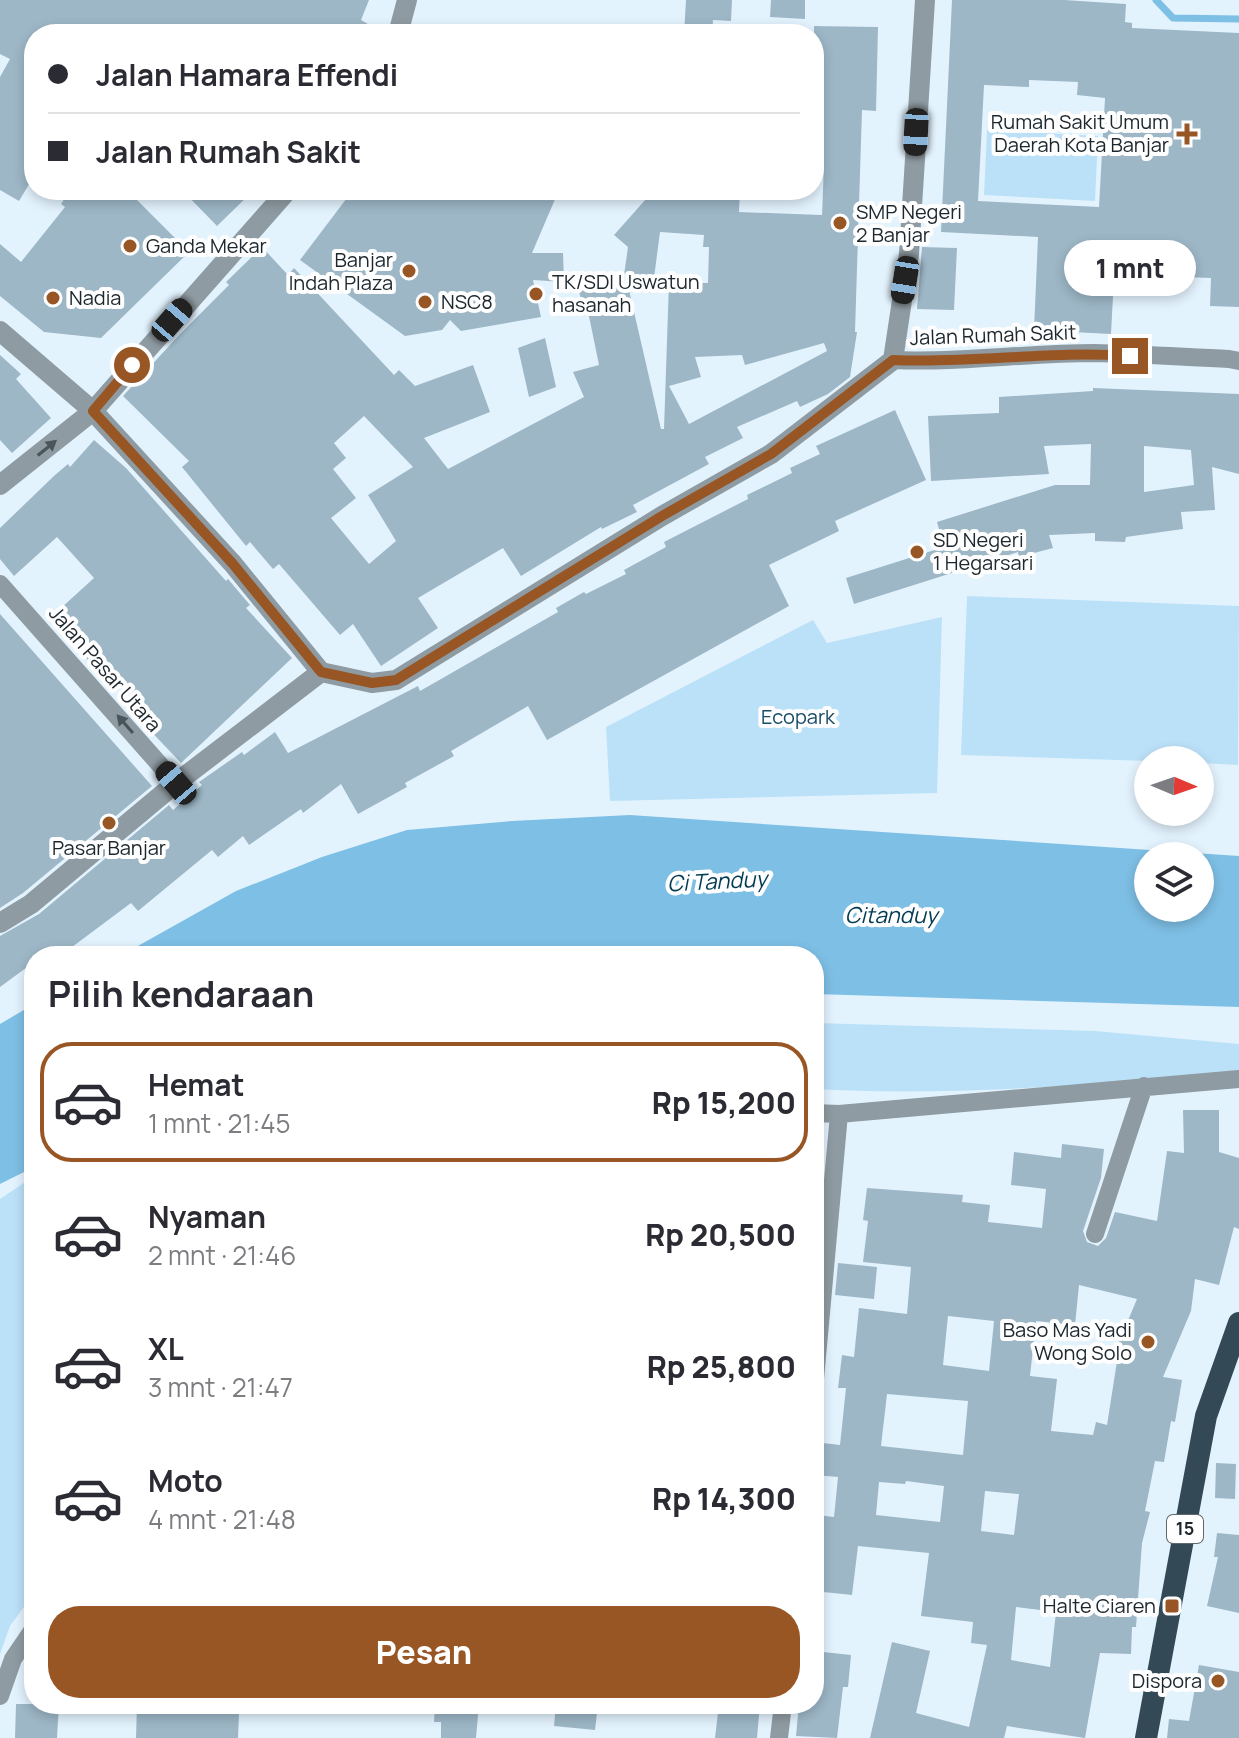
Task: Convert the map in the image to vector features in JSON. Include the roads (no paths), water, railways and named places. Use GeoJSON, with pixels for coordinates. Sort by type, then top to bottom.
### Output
{"type":"FeatureCollection","features":[{"type":"Feature","properties":{"kind":"highway","name":"15"},"geometry":{"type":"LineString","coordinates":[[1146,1738],[1206,1416],[1239,1323]]}},
{"type":"Feature","properties":{"kind":"street"},"geometry":{"type":"LineString","coordinates":[[401,24],[407,0]]}},
{"type":"Feature","properties":{"kind":"street"},"geometry":{"type":"LineString","coordinates":[[0,331],[93,411],[233,564],[321,672],[372,683],[396,680],[662,516],[771,454],[893,360],[909,254],[925,0]]}},
{"type":"Feature","properties":{"kind":"street"},"geometry":{"type":"LineString","coordinates":[[0,485],[93,411],[279,200]]}},
{"type":"Feature","properties":{"kind":"street","name":"Jalan Rumah Sakit"},"geometry":{"type":"LineString","coordinates":[[893,360],[929,362],[1096,353],[1239,361]]}},
{"type":"Feature","properties":{"kind":"street","name":"Jalan Pasar Utara"},"geometry":{"type":"LineString","coordinates":[[0,584],[176,783]]}},
{"type":"Feature","properties":{"kind":"street"},"geometry":{"type":"LineString","coordinates":[[0,923],[31,904],[176,783],[321,672]]}},
{"type":"Feature","properties":{"kind":"street"},"geometry":{"type":"LineString","coordinates":[[824,1113],[1239,1079]]}},
{"type":"Feature","properties":{"kind":"street"},"geometry":{"type":"LineString","coordinates":[[1095,1234],[1144,1086]]}},
{"type":"Feature","properties":{"kind":"street"},"geometry":{"type":"LineString","coordinates":[[824,1280],[839,1114]]}},
{"type":"Feature","properties":{"kind":"street"},"geometry":{"type":"LineString","coordinates":[[0,1696],[13,1659],[24,1643]]}},
{"type":"Feature","properties":{"kind":"street"},"geometry":{"type":"LineString","coordinates":[[779,1738],[782,1714]]}},
{"type":"Feature","properties":{"kind":"water","name":"Citanduy"},"geometry":{"type":"Polygon","coordinates":[[[630,815],[1134,849],[1134,922],[1214,922],[1214,854],[1239,856],[1239,1007],[824,994],[824,946],[138,946],[236,891],[322,857],[407,830],[630,815]]]}},
{"type":"Feature","properties":{"kind":"water"},"geometry":{"type":"Polygon","coordinates":[[[24,1010],[24,1172],[0,1184],[0,1024],[24,1010]]]}},
{"type":"Feature","properties":{"kind":"waterway"},"geometry":{"type":"LineString","coordinates":[[1156,0],[1173,18],[1239,19]]}},
{"type":"Feature","properties":{"kind":"place","name":"Rumah Sakit Umum Daerah Kota Banjar"},"geometry":{"type":"Point","coordinates":[1187,134]}},
{"type":"Feature","properties":{"kind":"place","name":"SMP Negeri 2 Banjar"},"geometry":{"type":"Point","coordinates":[840,223]}},
{"type":"Feature","properties":{"kind":"place","name":"Ganda Mekar"},"geometry":{"type":"Point","coordinates":[130,246]}},
{"type":"Feature","properties":{"kind":"place","name":"Banjar Indah Plaza"},"geometry":{"type":"Point","coordinates":[409,271]}},
{"type":"Feature","properties":{"kind":"place","name":"TK/SDI Uswatun hasanah"},"geometry":{"type":"Point","coordinates":[536,294]}},
{"type":"Feature","properties":{"kind":"place","name":"Nadia"},"geometry":{"type":"Point","coordinates":[53,298]}},
{"type":"Feature","properties":{"kind":"place","name":"NSC8"},"geometry":{"type":"Point","coordinates":[425,302]}},
{"type":"Feature","properties":{"kind":"place","name":"SD Negeri 1 Hegarsari"},"geometry":{"type":"Point","coordinates":[917,552]}},
{"type":"Feature","properties":{"kind":"place","name":"Pasar Banjar"},"geometry":{"type":"Point","coordinates":[109,823]}},
{"type":"Feature","properties":{"kind":"place","name":"Baso Mas Yadi Wong Solo"},"geometry":{"type":"Point","coordinates":[1148,1342]}},
{"type":"Feature","properties":{"kind":"place","name":"Halte Ciaren"},"geometry":{"type":"Point","coordinates":[1172,1606]}},
{"type":"Feature","properties":{"kind":"place","name":"Dispora"},"geometry":{"type":"Point","coordinates":[1218,1681]}},
{"type":"Feature","properties":{"kind":"park label","name":"Ecopark"},"geometry":{"type":"Point","coordinates":[798,717]}},
{"type":"Feature","properties":{"kind":"water label","name":"Ci Tanduy"},"geometry":{"type":"Point","coordinates":[717,881]}}]}
